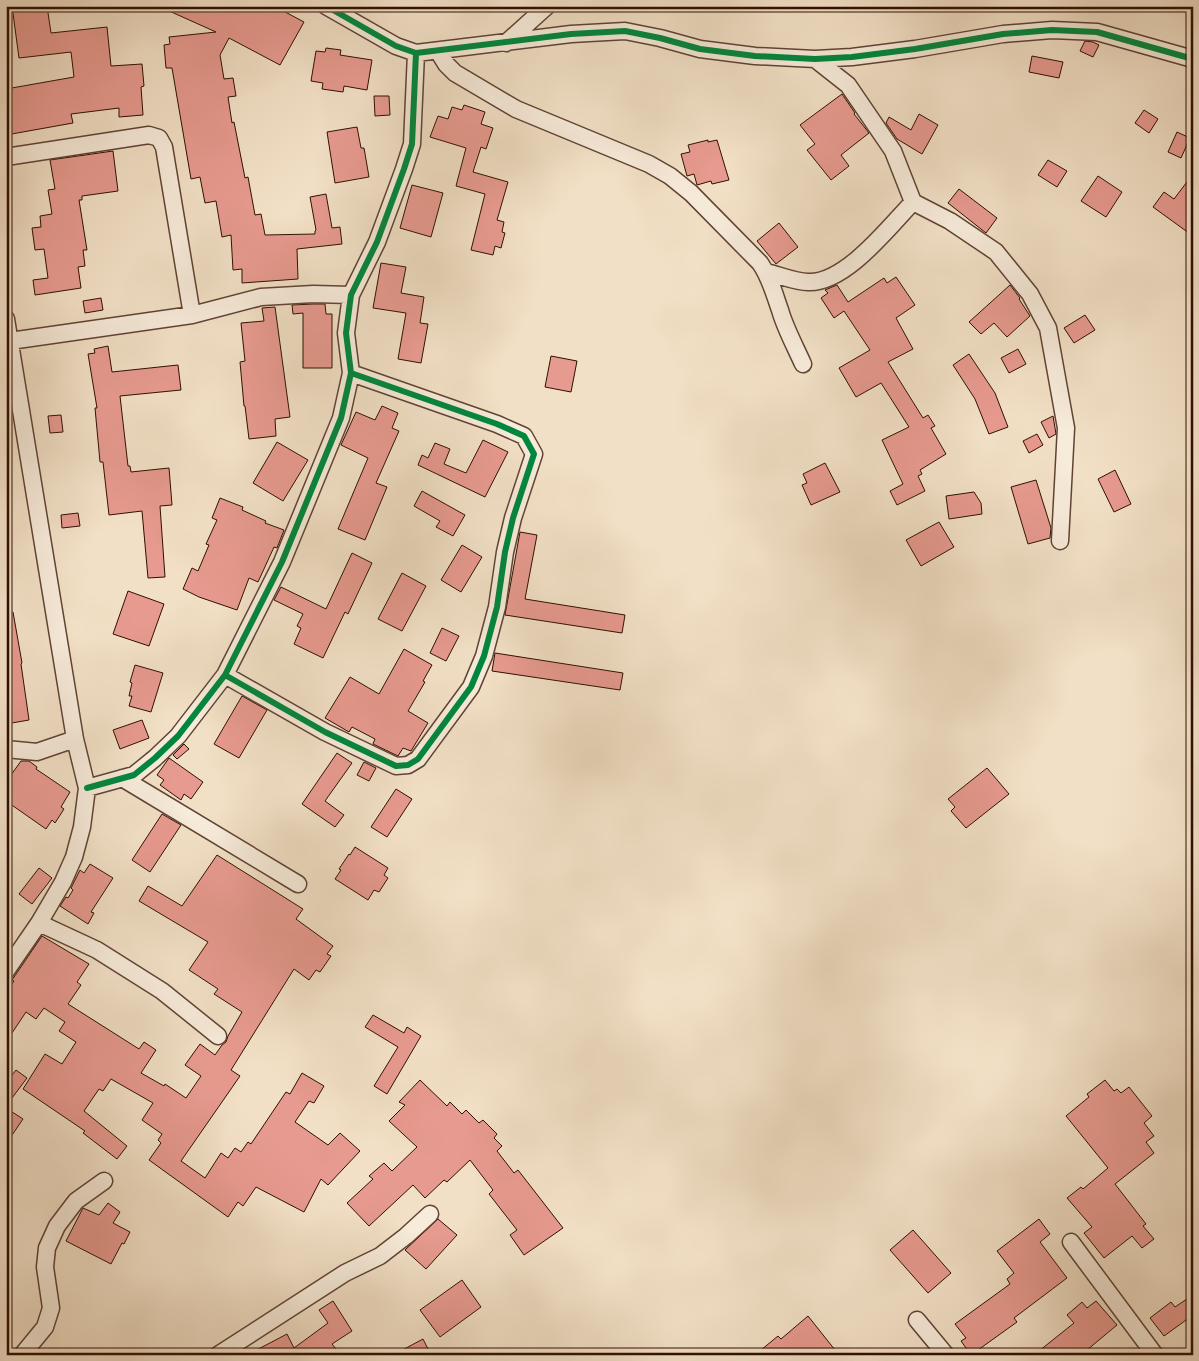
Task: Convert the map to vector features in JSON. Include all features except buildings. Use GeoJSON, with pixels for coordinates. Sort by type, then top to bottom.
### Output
{"type":"FeatureCollection","features":[{"type":"Feature","properties":{"kind":"street"},"geometry":{"type":"LineString","coordinates":[[326,6],[396,46],[416,53],[581,34],[625,31],[660,38],[700,50],[755,56],[815,59],[852,57],[915,49],[1002,34],[1052,30],[1097,32],[1193,59]]}},
{"type":"Feature","properties":{"kind":"street"},"geometry":{"type":"LineString","coordinates":[[506,43],[547,6]]}},
{"type":"Feature","properties":{"kind":"street"},"geometry":{"type":"LineString","coordinates":[[438,51],[446,64],[455,73],[516,109],[648,164],[670,176],[691,193],[760,263],[766,272],[803,364]]}},
{"type":"Feature","properties":{"kind":"street"},"geometry":{"type":"LineString","coordinates":[[87,788],[134,775],[156,758],[178,736],[224,675],[282,562],[341,418],[351,374],[346,333],[351,294],[377,242],[412,144],[416,53]]}},
{"type":"Feature","properties":{"kind":"street"},"geometry":{"type":"LineString","coordinates":[[815,59],[848,85],[893,151],[913,202],[950,221],[996,252],[1030,294],[1048,328],[1066,428],[1060,541]]}},
{"type":"Feature","properties":{"kind":"street"},"geometry":{"type":"LineString","coordinates":[[6,157],[149,135],[159,138],[164,147],[192,315]]}},
{"type":"Feature","properties":{"kind":"street"},"geometry":{"type":"LineString","coordinates":[[766,272],[808,282],[828,279],[863,255],[913,202]]}},
{"type":"Feature","properties":{"kind":"street"},"geometry":{"type":"LineString","coordinates":[[10,341],[192,315],[261,297],[351,294]]}},
{"type":"Feature","properties":{"kind":"street"},"geometry":{"type":"LineString","coordinates":[[6,319],[10,341],[11,383],[75,739],[87,788],[82,826],[74,857],[63,882],[39,923],[6,971]]}},
{"type":"Feature","properties":{"kind":"street"},"geometry":{"type":"LineString","coordinates":[[224,675],[325,732],[396,766],[408,765],[418,760],[471,687],[484,656],[496,607],[513,518],[534,454],[524,436],[497,424],[351,374]]}},
{"type":"Feature","properties":{"kind":"street"},"geometry":{"type":"LineString","coordinates":[[6,749],[37,752],[75,739]]}},
{"type":"Feature","properties":{"kind":"street"},"geometry":{"type":"LineString","coordinates":[[122,778],[298,884]]}},
{"type":"Feature","properties":{"kind":"street"},"geometry":{"type":"LineString","coordinates":[[39,923],[97,950],[162,991],[218,1036]]}},
{"type":"Feature","properties":{"kind":"street"},"geometry":{"type":"LineString","coordinates":[[22,1355],[45,1327],[51,1308],[45,1267],[47,1248],[57,1226],[76,1201],[104,1181]]}},
{"type":"Feature","properties":{"kind":"street"},"geometry":{"type":"LineString","coordinates":[[218,1355],[345,1273],[380,1256],[430,1214]]}},
{"type":"Feature","properties":{"kind":"street"},"geometry":{"type":"LineString","coordinates":[[1071,1242],[1155,1355]]}},
{"type":"Feature","properties":{"kind":"street"},"geometry":{"type":"LineString","coordinates":[[917,1320],[946,1355]]}},
{"type":"Feature","properties":{"kind":"cycle path"},"geometry":{"type":"LineString","coordinates":[[326,6],[396,46],[416,53],[571,34],[625,31],[700,49],[755,56],[815,59],[852,57],[915,49],[1003,34],[1052,30],[1097,32],[1193,59]]}},
{"type":"Feature","properties":{"kind":"cycle path"},"geometry":{"type":"LineString","coordinates":[[87,788],[134,775],[178,736],[225,675],[282,562],[341,418],[351,373],[346,333],[351,295],[377,242],[412,144],[416,53]]}},
{"type":"Feature","properties":{"kind":"cycle path"},"geometry":{"type":"LineString","coordinates":[[225,675],[325,732],[396,766],[408,765],[418,759],[471,687],[484,656],[497,607],[505,552],[513,518],[534,454],[524,436],[497,424],[351,373]]}}]}
